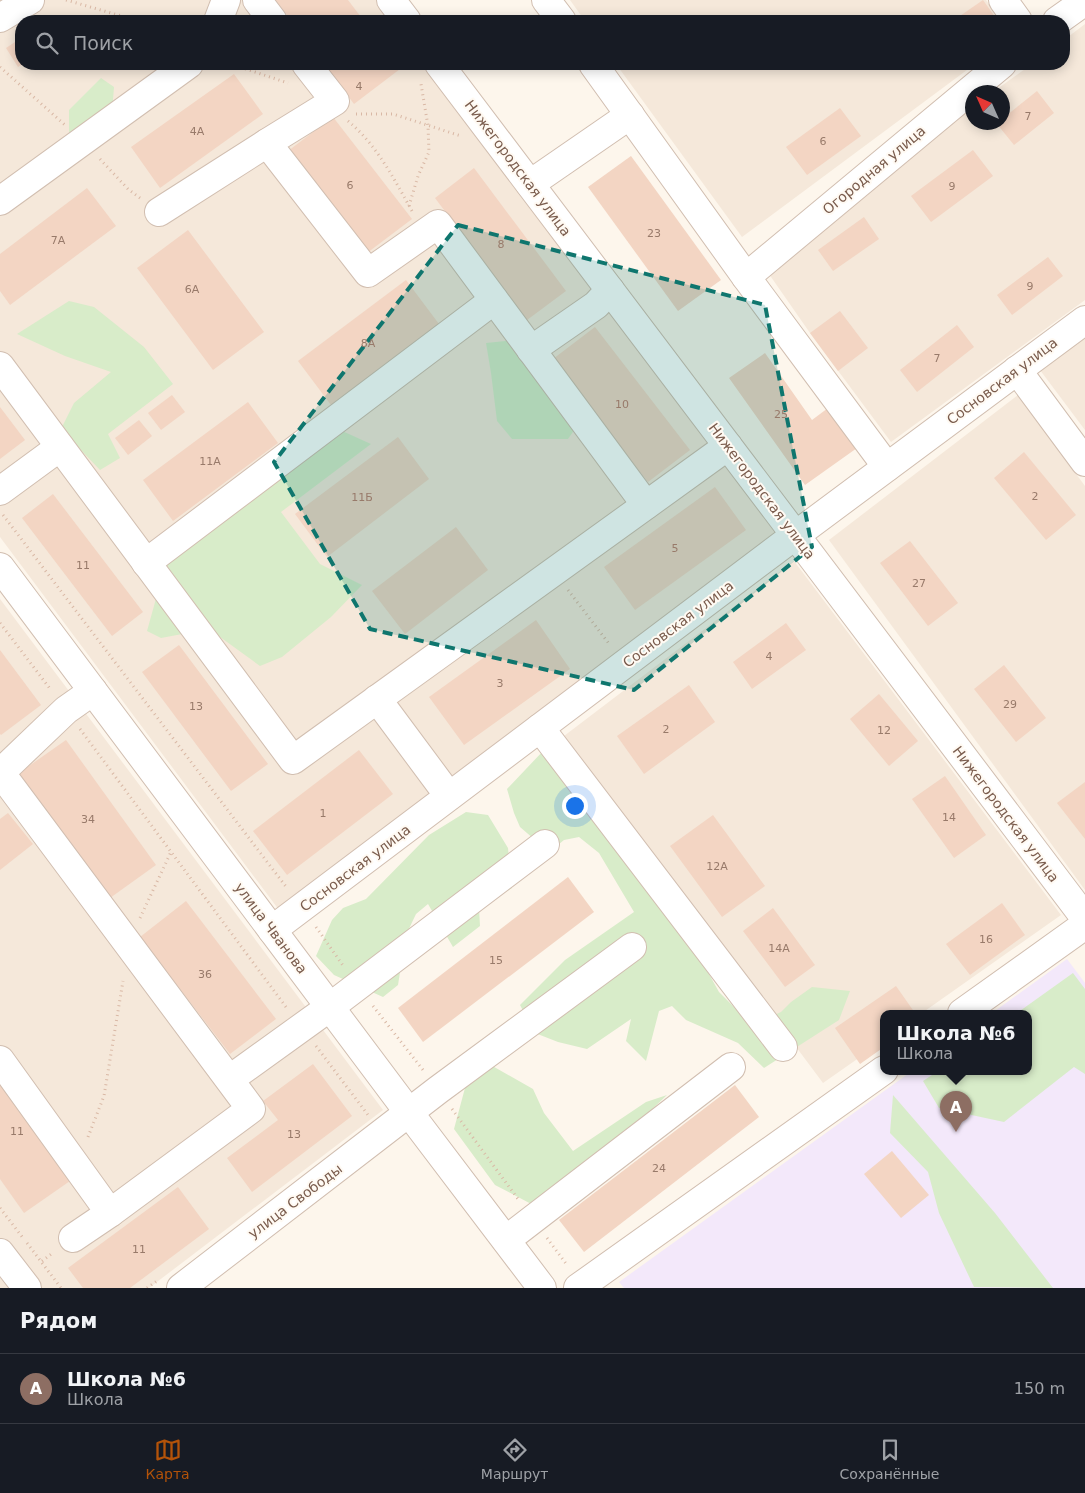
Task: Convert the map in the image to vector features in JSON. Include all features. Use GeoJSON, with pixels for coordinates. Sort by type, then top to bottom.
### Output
{"type":"FeatureCollection","features":[{"type":"Feature","properties":{"kind":"street"},"geometry":{"type":"LineString","coordinates":[[0,18],[30,0]]}},
{"type":"Feature","properties":{"kind":"street"},"geometry":{"type":"LineString","coordinates":[[220,15],[226,0]]}},
{"type":"Feature","properties":{"kind":"street"},"geometry":{"type":"LineString","coordinates":[[256,0],[268,15]]}},
{"type":"Feature","properties":{"kind":"street"},"geometry":{"type":"LineString","coordinates":[[391,0],[402,15]]}},
{"type":"Feature","properties":{"kind":"street"},"geometry":{"type":"LineString","coordinates":[[546,0],[557,15]]}},
{"type":"Feature","properties":{"kind":"street"},"geometry":{"type":"LineString","coordinates":[[1003,0],[1014,15]]}},
{"type":"Feature","properties":{"kind":"street"},"geometry":{"type":"LineString","coordinates":[[1065,15],[1085,1]]}},
{"type":"Feature","properties":{"kind":"street"},"geometry":{"type":"LineString","coordinates":[[0,201],[181,70]]}},
{"type":"Feature","properties":{"kind":"street"},"geometry":{"type":"LineString","coordinates":[[597,70],[746,277],[887,467]]}},
{"type":"Feature","properties":{"kind":"street","name":"Огородная улица"},"geometry":{"type":"LineString","coordinates":[[746,277],[995,70]]}},
{"type":"Feature","properties":{"kind":"street","name":"Нижегородская улица"},"geometry":{"type":"LineString","coordinates":[[430,72],[530,184],[1085,918]]}},
{"type":"Feature","properties":{"kind":"street"},"geometry":{"type":"LineString","coordinates":[[159,212],[267,143],[335,110],[335,101],[299,75]]}},
{"type":"Feature","properties":{"kind":"street"},"geometry":{"type":"LineString","coordinates":[[530,184],[630,115]]}},
{"type":"Feature","properties":{"kind":"street"},"geometry":{"type":"LineString","coordinates":[[267,143],[368,273],[438,224],[646,505]]}},
{"type":"Feature","properties":{"kind":"street"},"geometry":{"type":"LineString","coordinates":[[531,350],[596,305],[610,290]]}},
{"type":"Feature","properties":{"kind":"street"},"geometry":{"type":"LineString","coordinates":[[146,562],[494,300]]}},
{"type":"Feature","properties":{"kind":"street","name":"Сосновская улица"},"geometry":{"type":"LineString","coordinates":[[272,930],[1085,320]]}},
{"type":"Feature","properties":{"kind":"street"},"geometry":{"type":"LineString","coordinates":[[0,366],[293,760],[728,446]]}},
{"type":"Feature","properties":{"kind":"street"},"geometry":{"type":"LineString","coordinates":[[1017,370],[1085,462]]}},
{"type":"Feature","properties":{"kind":"street"},"geometry":{"type":"LineString","coordinates":[[0,491],[60,447]]}},
{"type":"Feature","properties":{"kind":"street","name":"улица Чванова"},"geometry":{"type":"LineString","coordinates":[[0,567],[542,1288]]}},
{"type":"Feature","properties":{"kind":"street"},"geometry":{"type":"LineString","coordinates":[[73,1238],[251,1109],[0,773],[66,710],[92,690]]}},
{"type":"Feature","properties":{"kind":"street"},"geometry":{"type":"LineString","coordinates":[[377,699],[449,796]]}},
{"type":"Feature","properties":{"kind":"street"},"geometry":{"type":"LineString","coordinates":[[540,728],[783,1047]]}},
{"type":"Feature","properties":{"kind":"street"},"geometry":{"type":"LineString","coordinates":[[230,1079],[330,1007],[545,844]]}},
{"type":"Feature","properties":{"kind":"street"},"geometry":{"type":"LineString","coordinates":[[966,1010],[1085,926]]}},
{"type":"Feature","properties":{"kind":"street","name":"улица Свободы"},"geometry":{"type":"LineString","coordinates":[[181,1288],[410,1114],[438,1090],[632,947]]}},
{"type":"Feature","properties":{"kind":"street"},"geometry":{"type":"LineString","coordinates":[[0,1060],[110,1213]]}},
{"type":"Feature","properties":{"kind":"street"},"geometry":{"type":"LineString","coordinates":[[506,1240],[731,1067]]}},
{"type":"Feature","properties":{"kind":"street"},"geometry":{"type":"LineString","coordinates":[[578,1288],[880,1073]]}},
{"type":"Feature","properties":{"kind":"street"},"geometry":{"type":"LineString","coordinates":[[0,1254],[27,1288]]}},
{"type":"Feature","properties":{"kind":"path"},"geometry":{"type":"LineString","coordinates":[[66,0],[118,15]]}},
{"type":"Feature","properties":{"kind":"path"},"geometry":{"type":"LineString","coordinates":[[249,70],[285,82],[299,75]]}},
{"type":"Feature","properties":{"kind":"path"},"geometry":{"type":"LineString","coordinates":[[409,207],[418,176],[429,152],[430,72]]}},
{"type":"Feature","properties":{"kind":"path"},"geometry":{"type":"LineString","coordinates":[[335,110],[393,114],[462,136]]}},
{"type":"Feature","properties":{"kind":"path"},"geometry":{"type":"LineString","coordinates":[[335,110],[361,132],[390,171],[424,234]]}},
{"type":"Feature","properties":{"kind":"path"},"geometry":{"type":"LineString","coordinates":[[554,572],[613,649]]}},
{"type":"Feature","properties":{"kind":"path"},"geometry":{"type":"LineString","coordinates":[[0,623],[382,1134]]}},
{"type":"Feature","properties":{"kind":"path"},"geometry":{"type":"LineString","coordinates":[[128,943],[172,852]]}},
{"type":"Feature","properties":{"kind":"path"},"geometry":{"type":"LineString","coordinates":[[76,1166],[104,1096],[124,980]]}},
{"type":"Feature","properties":{"kind":"highlighted area"},"geometry":{"type":"Polygon","coordinates":[[[458,225],[765,305],[812,547],[634,690],[370,629],[274,462],[458,225]]]}},
{"type":"Feature","properties":{"kind":"shaded area"},"geometry":{"type":"Polygon","coordinates":[[[0,0],[377,0],[388,15],[15,15],[15,70],[430,70],[780,532],[279,910],[0,537],[0,0]]]}},
{"type":"Feature","properties":{"kind":"shaded area"},"geometry":{"type":"Polygon","coordinates":[[[570,0],[986,0],[997,15],[581,15],[570,0]]]}},
{"type":"Feature","properties":{"kind":"shaded area"},"geometry":{"type":"Polygon","coordinates":[[[1085,24],[1085,300],[891,442],[810,333],[762,264],[965,113],[965,130],[1010,130],[1010,85],[1003,85],[1024,70],[1070,70],[1070,35],[1085,24]]]}},
{"type":"Feature","properties":{"kind":"shaded area"},"geometry":{"type":"Polygon","coordinates":[[[620,70],[967,70],[742,237],[620,70]]]}},
{"type":"Feature","properties":{"kind":"shaded area"},"geometry":{"type":"Polygon","coordinates":[[[1085,336],[1085,430],[1040,370],[1085,336]]]}},
{"type":"Feature","properties":{"kind":"shaded area"},"geometry":{"type":"Polygon","coordinates":[[[1018,395],[1085,486],[1085,890],[829,540],[1018,395]]]}},
{"type":"Feature","properties":{"kind":"shaded area"},"geometry":{"type":"Polygon","coordinates":[[[794,561],[1061,915],[926,1010],[880,1010],[880,1043],[823,1083],[564,736],[794,561]]]}},
{"type":"Feature","properties":{"kind":"shaded area"},"geometry":{"type":"Polygon","coordinates":[[[0,599],[383,1110],[149,1288],[0,1288],[0,599]]]}},
{"type":"Feature","properties":{"kind":"shaded area"},"geometry":{"type":"Polygon","coordinates":[[[1067,959],[1085,983],[1085,1288],[624,1288],[619,1282],[906,1075],[1032,1075],[1032,1010],[996,1010],[1067,959]]]}},
{"type":"Feature","properties":{"kind":"green space"},"geometry":{"type":"Polygon","coordinates":[[[101,78],[114,87],[111,126],[69,161],[69,110],[101,78]]]}},
{"type":"Feature","properties":{"kind":"green space"},"geometry":{"type":"Polygon","coordinates":[[[69,301],[94,307],[144,347],[173,384],[108,434],[120,458],[100,470],[61,429],[74,403],[111,372],[65,356],[17,334],[69,301]]]}},
{"type":"Feature","properties":{"kind":"green space"},"geometry":{"type":"Polygon","coordinates":[[[535,338],[586,413],[568,439],[512,439],[497,421],[486,343],[535,338]]]}},
{"type":"Feature","properties":{"kind":"green space"},"geometry":{"type":"Polygon","coordinates":[[[340,430],[371,444],[281,512],[320,564],[362,585],[331,617],[282,657],[260,666],[209,629],[161,638],[147,631],[167,559],[340,430]]]}},
{"type":"Feature","properties":{"kind":"green space"},"geometry":{"type":"Polygon","coordinates":[[[544,750],[690,940],[719,992],[752,1025],[781,1012],[791,1002],[812,987],[850,991],[839,1020],[764,1068],[738,1043],[686,1020],[672,1006],[659,1011],[646,1061],[626,1041],[631,1019],[587,1049],[558,1042],[535,1033],[520,1005],[565,960],[634,912],[599,853],[579,837],[564,840],[549,852],[520,827],[507,789],[544,750]]]}},
{"type":"Feature","properties":{"kind":"green space"},"geometry":{"type":"Polygon","coordinates":[[[466,812],[488,815],[508,848],[512,888],[479,908],[480,926],[453,947],[428,904],[416,914],[406,935],[398,985],[383,997],[334,975],[316,956],[332,920],[343,908],[366,899],[429,835],[466,812]]]}},
{"type":"Feature","properties":{"kind":"green space"},"geometry":{"type":"Polygon","coordinates":[[[1073,973],[1085,989],[1085,1074],[1074,1067],[1004,1122],[939,1108],[923,1081],[932,1075],[1032,1075],[1032,1010],[1021,1010],[1073,973]]]}},
{"type":"Feature","properties":{"kind":"green space"},"geometry":{"type":"Polygon","coordinates":[[[489,1064],[533,1089],[544,1113],[573,1151],[646,1102],[667,1095],[602,1157],[537,1207],[495,1185],[454,1129],[465,1088],[489,1064]]]}},
{"type":"Feature","properties":{"kind":"green space"},"geometry":{"type":"Polygon","coordinates":[[[893,1095],[995,1213],[1053,1288],[974,1287],[939,1213],[928,1172],[890,1133],[893,1095]]]}},
{"type":"Feature","properties":{"kind":"building"},"geometry":{"type":"Polygon","coordinates":[[[275,0],[348,0],[359,15],[287,15],[275,0]]]}},
{"type":"Feature","properties":{"kind":"building"},"geometry":{"type":"Polygon","coordinates":[[[983,0],[994,15],[961,15],[983,0]]]}},
{"type":"Feature","properties":{"kind":"building"},"geometry":{"type":"Polygon","coordinates":[[[15,42],[15,62],[6,48],[15,42]]]}},
{"type":"Feature","properties":{"kind":"building"},"geometry":{"type":"Polygon","coordinates":[[[328,70],[399,70],[354,104],[328,70]]]}},
{"type":"Feature","properties":{"kind":"building"},"geometry":{"type":"Polygon","coordinates":[[[234,74],[263,114],[160,188],[131,147],[234,74]]]}},
{"type":"Feature","properties":{"kind":"building"},"geometry":{"type":"Polygon","coordinates":[[[1037,91],[1054,113],[1014,145],[1002,130],[1010,130],[1010,113],[1037,91]]]}},
{"type":"Feature","properties":{"kind":"building"},"geometry":{"type":"Polygon","coordinates":[[[840,108],[861,136],[807,175],[786,147],[840,108]]]}},
{"type":"Feature","properties":{"kind":"building"},"geometry":{"type":"Polygon","coordinates":[[[333,117],[412,219],[367,253],[288,151],[333,117]]]}},
{"type":"Feature","properties":{"kind":"building"},"geometry":{"type":"Polygon","coordinates":[[[973,150],[993,176],[931,222],[911,196],[973,150]]]}},
{"type":"Feature","properties":{"kind":"building"},"geometry":{"type":"Polygon","coordinates":[[[631,156],[721,280],[678,311],[588,187],[631,156]]]}},
{"type":"Feature","properties":{"kind":"building"},"geometry":{"type":"Polygon","coordinates":[[[474,168],[566,291],[527,320],[435,198],[474,168]]]}},
{"type":"Feature","properties":{"kind":"building"},"geometry":{"type":"Polygon","coordinates":[[[87,188],[116,226],[10,305],[0,291],[0,254],[87,188]]]}},
{"type":"Feature","properties":{"kind":"building"},"geometry":{"type":"Polygon","coordinates":[[[864,217],[879,239],[833,271],[818,250],[864,217]]]}},
{"type":"Feature","properties":{"kind":"building"},"geometry":{"type":"Polygon","coordinates":[[[188,230],[264,332],[213,370],[137,268],[188,230]]]}},
{"type":"Feature","properties":{"kind":"building"},"geometry":{"type":"Polygon","coordinates":[[[1048,257],[1063,276],[1012,315],[997,295],[1048,257]]]}},
{"type":"Feature","properties":{"kind":"building"},"geometry":{"type":"Polygon","coordinates":[[[406,280],[439,324],[331,405],[298,361],[406,280]]]}},
{"type":"Feature","properties":{"kind":"building"},"geometry":{"type":"Polygon","coordinates":[[[840,311],[868,348],[838,371],[810,333],[840,311]]]}},
{"type":"Feature","properties":{"kind":"building"},"geometry":{"type":"Polygon","coordinates":[[[957,325],[974,347],[917,392],[900,370],[957,325]]]}},
{"type":"Feature","properties":{"kind":"building"},"geometry":{"type":"Polygon","coordinates":[[[595,327],[690,450],[648,482],[553,359],[595,327]]]}},
{"type":"Feature","properties":{"kind":"building"},"geometry":{"type":"Polygon","coordinates":[[[765,353],[812,420],[828,408],[857,448],[805,485],[729,378],[765,353]]]}},
{"type":"Feature","properties":{"kind":"building"},"geometry":{"type":"Polygon","coordinates":[[[172,395],[185,412],[161,430],[148,413],[172,395]]]}},
{"type":"Feature","properties":{"kind":"building"},"geometry":{"type":"Polygon","coordinates":[[[248,402],[278,443],[173,521],[143,480],[248,402]]]}},
{"type":"Feature","properties":{"kind":"building"},"geometry":{"type":"Polygon","coordinates":[[[0,407],[25,440],[0,459],[0,407]]]}},
{"type":"Feature","properties":{"kind":"building"},"geometry":{"type":"Polygon","coordinates":[[[139,420],[152,436],[128,455],[115,438],[139,420]]]}},
{"type":"Feature","properties":{"kind":"building"},"geometry":{"type":"Polygon","coordinates":[[[398,437],[429,479],[327,557],[295,514],[398,437]]]}},
{"type":"Feature","properties":{"kind":"building"},"geometry":{"type":"Polygon","coordinates":[[[1024,452],[1076,515],[1046,540],[994,478],[1024,452]]]}},
{"type":"Feature","properties":{"kind":"building"},"geometry":{"type":"Polygon","coordinates":[[[715,487],[746,530],[635,610],[604,567],[715,487]]]}},
{"type":"Feature","properties":{"kind":"building"},"geometry":{"type":"Polygon","coordinates":[[[53,494],[143,612],[112,636],[22,518],[53,494]]]}},
{"type":"Feature","properties":{"kind":"building"},"geometry":{"type":"Polygon","coordinates":[[[456,527],[488,570],[405,634],[372,591],[456,527]]]}},
{"type":"Feature","properties":{"kind":"building"},"geometry":{"type":"Polygon","coordinates":[[[910,541],[958,603],[928,626],[880,563],[910,541]]]}},
{"type":"Feature","properties":{"kind":"building"},"geometry":{"type":"Polygon","coordinates":[[[536,620],[570,669],[464,745],[429,697],[536,620]]]}},
{"type":"Feature","properties":{"kind":"building"},"geometry":{"type":"Polygon","coordinates":[[[786,623],[806,650],[752,689],[733,662],[786,623]]]}},
{"type":"Feature","properties":{"kind":"building"},"geometry":{"type":"Polygon","coordinates":[[[179,645],[268,764],[231,791],[142,672],[179,645]]]}},
{"type":"Feature","properties":{"kind":"building"},"geometry":{"type":"Polygon","coordinates":[[[0,650],[41,705],[1,735],[0,734],[0,650]]]}},
{"type":"Feature","properties":{"kind":"building"},"geometry":{"type":"Polygon","coordinates":[[[1004,665],[1046,718],[1016,742],[974,689],[1004,665]]]}},
{"type":"Feature","properties":{"kind":"building"},"geometry":{"type":"Polygon","coordinates":[[[689,685],[715,722],[644,774],[617,736],[689,685]]]}},
{"type":"Feature","properties":{"kind":"building"},"geometry":{"type":"Polygon","coordinates":[[[879,694],[918,741],[889,766],[850,719],[879,694]]]}},
{"type":"Feature","properties":{"kind":"building"},"geometry":{"type":"Polygon","coordinates":[[[66,740],[156,865],[110,898],[19,773],[66,740]]]}},
{"type":"Feature","properties":{"kind":"building"},"geometry":{"type":"Polygon","coordinates":[[[359,750],[393,794],[287,875],[253,831],[359,750]]]}},
{"type":"Feature","properties":{"kind":"building"},"geometry":{"type":"Polygon","coordinates":[[[945,776],[986,835],[954,858],[912,799],[945,776]]]}},
{"type":"Feature","properties":{"kind":"building"},"geometry":{"type":"Polygon","coordinates":[[[1085,782],[1085,839],[1057,803],[1085,782]]]}},
{"type":"Feature","properties":{"kind":"building"},"geometry":{"type":"Polygon","coordinates":[[[8,813],[33,844],[0,870],[0,819],[8,813]]]}},
{"type":"Feature","properties":{"kind":"building"},"geometry":{"type":"Polygon","coordinates":[[[713,815],[765,886],[722,917],[670,846],[713,815]]]}},
{"type":"Feature","properties":{"kind":"building"},"geometry":{"type":"Polygon","coordinates":[[[568,877],[594,912],[423,1042],[398,1008],[568,877]]]}},
{"type":"Feature","properties":{"kind":"building"},"geometry":{"type":"Polygon","coordinates":[[[186,901],[276,1019],[230,1054],[140,937],[186,901]]]}},
{"type":"Feature","properties":{"kind":"building"},"geometry":{"type":"Polygon","coordinates":[[[1002,903],[1025,935],[970,975],[946,944],[1002,903]]]}},
{"type":"Feature","properties":{"kind":"building"},"geometry":{"type":"Polygon","coordinates":[[[773,908],[815,965],[785,987],[743,931],[773,908]]]}},
{"type":"Feature","properties":{"kind":"building"},"geometry":{"type":"Polygon","coordinates":[[[896,986],[913,1010],[880,1010],[880,1050],[860,1064],[835,1028],[896,986]]]}},
{"type":"Feature","properties":{"kind":"building"},"geometry":{"type":"Polygon","coordinates":[[[313,1064],[352,1116],[252,1192],[227,1158],[278,1120],[263,1101],[313,1064]]]}},
{"type":"Feature","properties":{"kind":"building"},"geometry":{"type":"Polygon","coordinates":[[[0,1083],[70,1181],[24,1213],[0,1179],[0,1083]]]}},
{"type":"Feature","properties":{"kind":"building"},"geometry":{"type":"Polygon","coordinates":[[[735,1085],[759,1117],[584,1252],[559,1220],[735,1085]]]}},
{"type":"Feature","properties":{"kind":"building"},"geometry":{"type":"Polygon","coordinates":[[[892,1151],[929,1195],[901,1218],[864,1174],[892,1151]]]}},
{"type":"Feature","properties":{"kind":"building"},"geometry":{"type":"Polygon","coordinates":[[[178,1187],[209,1229],[130,1288],[83,1288],[68,1268],[178,1187]]]}},
{"type":"Feature","properties":{"kind":"place","name":"Школа №6"},"geometry":{"type":"Point","coordinates":[956,1132]}}]}
